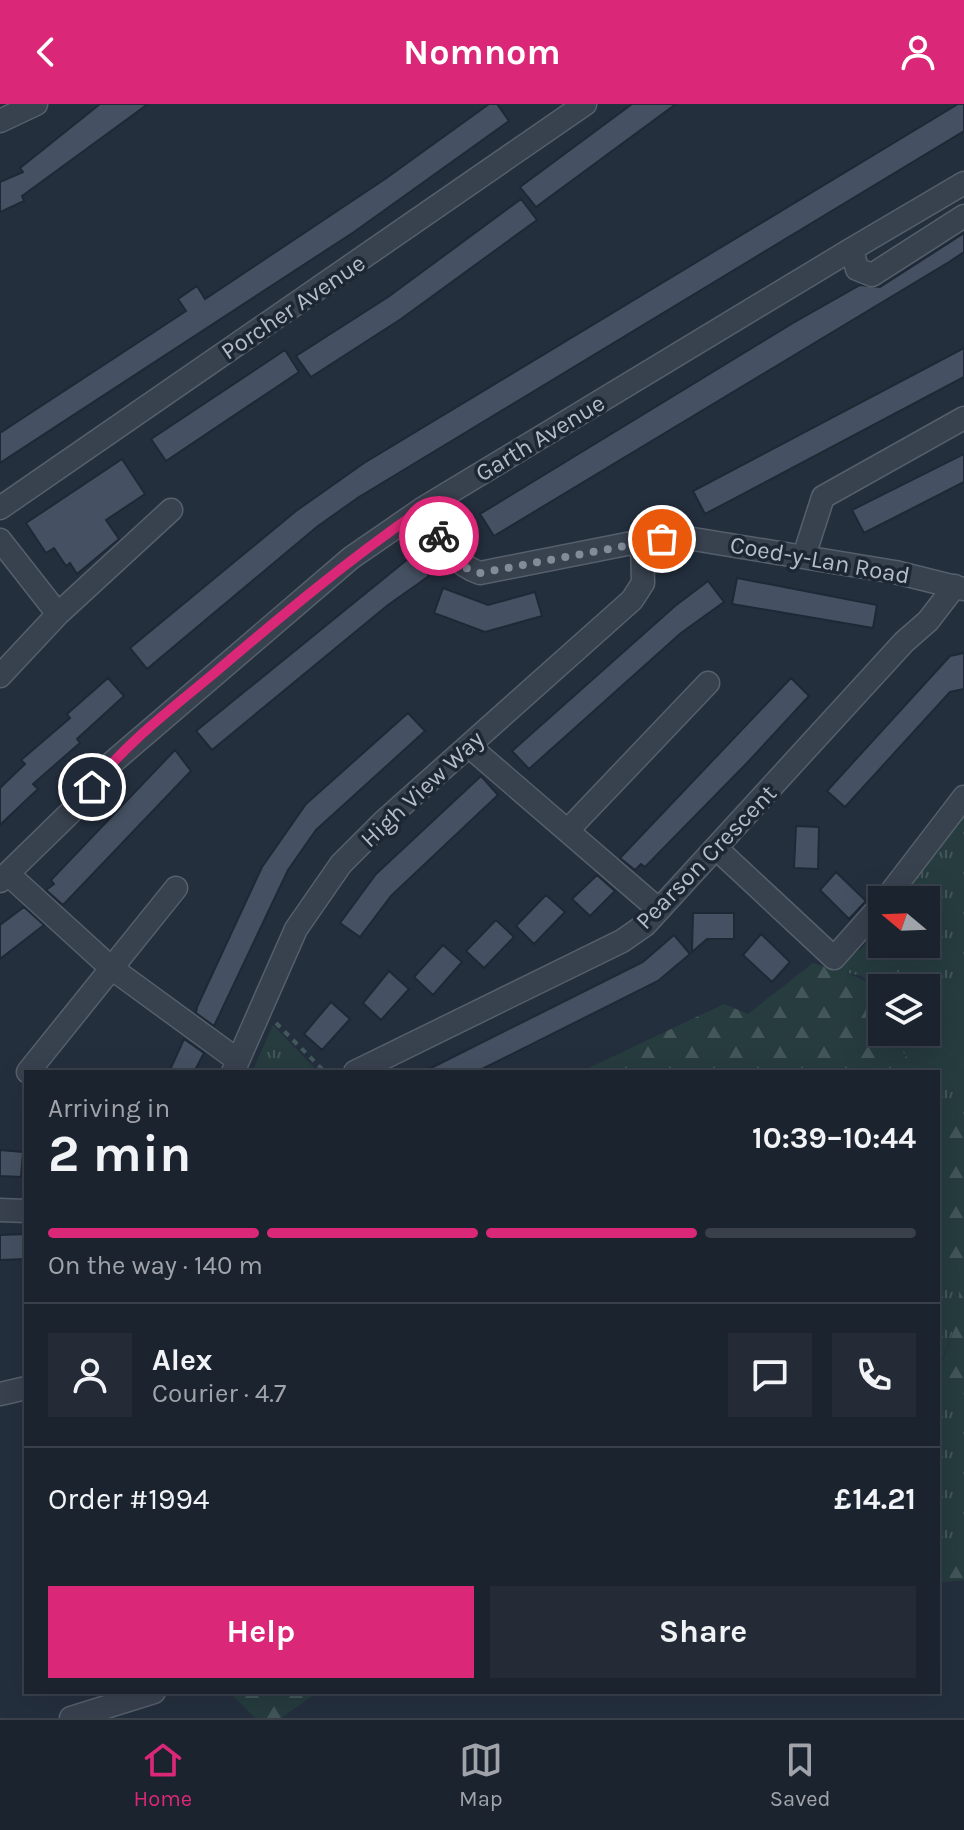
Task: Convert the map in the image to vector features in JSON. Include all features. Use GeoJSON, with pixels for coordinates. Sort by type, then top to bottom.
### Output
{"type":"FeatureCollection","features":[{"type":"Feature","properties":{"kind":"street"},"geometry":{"type":"LineString","coordinates":[[0,121],[36,104]]}},
{"type":"Feature","properties":{"kind":"street","name":"Porcher Avenue"},"geometry":{"type":"LineString","coordinates":[[0,508],[585,104]]}},
{"type":"Feature","properties":{"kind":"street","name":"Garth Avenue"},"geometry":{"type":"LineString","coordinates":[[4,877],[76,807],[107,767],[351,558],[422,509],[964,183]]}},
{"type":"Feature","properties":{"kind":"street"},"geometry":{"type":"LineString","coordinates":[[852,249],[857,269],[872,275],[964,216]]}},
{"type":"Feature","properties":{"kind":"street"},"geometry":{"type":"LineString","coordinates":[[804,556],[823,497],[964,418]]}},
{"type":"Feature","properties":{"kind":"street","name":"Coed-y-Lan Road"},"geometry":{"type":"LineString","coordinates":[[422,509],[453,558],[463,567],[480,573],[642,541],[681,537],[804,556],[959,587]]}},
{"type":"Feature","properties":{"kind":"street"},"geometry":{"type":"LineString","coordinates":[[0,676],[58,614],[171,510]]}},
{"type":"Feature","properties":{"kind":"street"},"geometry":{"type":"LineString","coordinates":[[0,540],[58,614]]}},
{"type":"Feature","properties":{"kind":"street","name":"High View Way"},"geometry":{"type":"LineString","coordinates":[[234,1065],[296,929],[341,864],[632,600],[643,583],[642,541]]}},
{"type":"Feature","properties":{"kind":"street","name":"Pearson Crescent"},"geometry":{"type":"LineString","coordinates":[[359,1070],[622,941],[645,925],[904,642],[959,587]]}},
{"type":"Feature","properties":{"kind":"street"},"geometry":{"type":"LineString","coordinates":[[569,829],[708,683]]}},
{"type":"Feature","properties":{"kind":"street"},"geometry":{"type":"LineString","coordinates":[[469,746],[569,829],[658,909]]}},
{"type":"Feature","properties":{"kind":"street"},"geometry":{"type":"LineString","coordinates":[[895,886],[964,797]]}},
{"type":"Feature","properties":{"kind":"street"},"geometry":{"type":"LineString","coordinates":[[717,849],[834,958],[868,919]]}},
{"type":"Feature","properties":{"kind":"street"},"geometry":{"type":"LineString","coordinates":[[4,877],[110,967],[234,1065]]}},
{"type":"Feature","properties":{"kind":"street"},"geometry":{"type":"LineString","coordinates":[[29,1070],[176,888]]}},
{"type":"Feature","properties":{"kind":"street"},"geometry":{"type":"LineString","coordinates":[[0,1210],[24,1211]]}},
{"type":"Feature","properties":{"kind":"street"},"geometry":{"type":"LineString","coordinates":[[0,1394],[24,1388]]}},
{"type":"Feature","properties":{"kind":"street"},"geometry":{"type":"LineString","coordinates":[[71,1718],[148,1694]]}},
{"type":"Feature","properties":{"kind":"path"},"geometry":{"type":"LineString","coordinates":[[260,1008],[323,1070]]}},
{"type":"Feature","properties":{"kind":"green space"},"geometry":{"type":"Polygon","coordinates":[[[964,817],[964,1123],[940,1095],[940,1070],[918,1070],[899,1046],[940,1046],[940,974],[868,974],[868,984],[862,976],[833,970],[868,941],[868,958],[940,958],[940,886],[911,886],[964,817]]]}},
{"type":"Feature","properties":{"kind":"green space"},"geometry":{"type":"Polygon","coordinates":[[[813,963],[855,976],[868,984],[868,1046],[899,1046],[918,1070],[584,1070],[724,1004],[748,1014],[813,963]]]}},
{"type":"Feature","properties":{"kind":"green space"},"geometry":{"type":"Polygon","coordinates":[[[964,986],[964,1097],[940,1074],[940,1070],[935,1070],[910,1046],[940,1046],[940,1012],[964,986]]]}},
{"type":"Feature","properties":{"kind":"green space"},"geometry":{"type":"Polygon","coordinates":[[[273,1025],[316,1070],[253,1070],[273,1025]]]}},
{"type":"Feature","properties":{"kind":"green space"},"geometry":{"type":"Polygon","coordinates":[[[940,1095],[964,1123],[964,1393],[950,1393],[940,1376],[940,1368],[958,1319],[960,1270],[940,1267],[940,1095]]]}},
{"type":"Feature","properties":{"kind":"green space"},"geometry":{"type":"Polygon","coordinates":[[[940,1267],[960,1270],[958,1319],[940,1365],[940,1267]]]}},
{"type":"Feature","properties":{"kind":"green space"},"geometry":{"type":"Polygon","coordinates":[[[940,1376],[950,1393],[964,1393],[964,1546],[940,1562],[940,1376]]]}},
{"type":"Feature","properties":{"kind":"green space"},"geometry":{"type":"Polygon","coordinates":[[[964,1546],[964,1580],[940,1583],[940,1562],[964,1546]]]}},
{"type":"Feature","properties":{"kind":"green space"},"geometry":{"type":"Polygon","coordinates":[[[231,1694],[315,1694],[281,1718],[255,1718],[231,1694]]]}},
{"type":"Feature","properties":{"kind":"building"},"geometry":{"type":"Polygon","coordinates":[[[100,104],[148,104],[22,196],[24,201],[0,212],[0,182],[23,172],[20,168],[100,104]]]}},
{"type":"Feature","properties":{"kind":"building"},"geometry":{"type":"Polygon","coordinates":[[[489,104],[497,104],[509,121],[354,232],[0,463],[0,433],[186,311],[178,299],[197,286],[205,299],[385,179],[489,104]]]}},
{"type":"Feature","properties":{"kind":"building"},"geometry":{"type":"Polygon","coordinates":[[[632,104],[676,104],[536,207],[520,187],[632,104]]]}},
{"type":"Feature","properties":{"kind":"building"},"geometry":{"type":"Polygon","coordinates":[[[958,104],[964,104],[964,131],[359,497],[318,526],[147,669],[130,648],[296,511],[364,463],[958,104]]]}},
{"type":"Feature","properties":{"kind":"building"},"geometry":{"type":"Polygon","coordinates":[[[521,199],[537,220],[401,319],[311,377],[296,356],[388,297],[521,199]]]}},
{"type":"Feature","properties":{"kind":"building"},"geometry":{"type":"Polygon","coordinates":[[[964,233],[964,252],[949,262],[494,536],[480,514],[793,323],[860,285],[880,287],[964,233]]]}},
{"type":"Feature","properties":{"kind":"building"},"geometry":{"type":"Polygon","coordinates":[[[964,348],[964,377],[705,514],[693,491],[964,348]]]}},
{"type":"Feature","properties":{"kind":"building"},"geometry":{"type":"Polygon","coordinates":[[[285,350],[299,372],[166,461],[151,439],[285,350]]]}},
{"type":"Feature","properties":{"kind":"building"},"geometry":{"type":"Polygon","coordinates":[[[964,454],[964,482],[864,533],[852,510],[964,454]]]}},
{"type":"Feature","properties":{"kind":"building"},"geometry":{"type":"Polygon","coordinates":[[[122,459],[145,494],[106,520],[119,539],[77,574],[70,563],[66,566],[54,548],[46,553],[26,523],[122,459]]]}},
{"type":"Feature","properties":{"kind":"building"},"geometry":{"type":"Polygon","coordinates":[[[414,554],[429,576],[388,605],[212,750],[196,731],[414,554]]]}},
{"type":"Feature","properties":{"kind":"building"},"geometry":{"type":"Polygon","coordinates":[[[737,578],[877,605],[873,628],[732,604],[737,578]]]}},
{"type":"Feature","properties":{"kind":"building"},"geometry":{"type":"Polygon","coordinates":[[[708,581],[724,602],[681,633],[529,769],[512,751],[675,606],[708,581]]]}},
{"type":"Feature","properties":{"kind":"building"},"geometry":{"type":"Polygon","coordinates":[[[443,588],[488,605],[535,592],[542,616],[485,632],[434,613],[443,588]]]}},
{"type":"Feature","properties":{"kind":"building"},"geometry":{"type":"Polygon","coordinates":[[[964,653],[964,689],[950,692],[845,807],[827,791],[950,656],[964,653]]]}},
{"type":"Feature","properties":{"kind":"building"},"geometry":{"type":"Polygon","coordinates":[[[108,678],[124,696],[77,739],[80,743],[33,784],[38,789],[0,825],[0,788],[25,764],[21,760],[70,718],[67,714],[108,678]]]}},
{"type":"Feature","properties":{"kind":"building"},"geometry":{"type":"Polygon","coordinates":[[[791,678],[809,696],[747,763],[645,867],[641,864],[635,870],[620,858],[791,678]]]}},
{"type":"Feature","properties":{"kind":"building"},"geometry":{"type":"Polygon","coordinates":[[[408,713],[425,731],[316,830],[288,870],[214,1026],[196,1013],[197,1007],[262,867],[306,804],[408,713]]]}},
{"type":"Feature","properties":{"kind":"building"},"geometry":{"type":"Polygon","coordinates":[[[175,750],[191,771],[63,905],[46,890],[54,884],[51,880],[175,750]]]}},
{"type":"Feature","properties":{"kind":"building"},"geometry":{"type":"Polygon","coordinates":[[[481,776],[498,795],[391,896],[360,937],[340,923],[376,874],[481,776]]]}},
{"type":"Feature","properties":{"kind":"building"},"geometry":{"type":"Polygon","coordinates":[[[796,826],[819,827],[818,869],[794,868],[796,826]]]}},
{"type":"Feature","properties":{"kind":"building"},"geometry":{"type":"Polygon","coordinates":[[[836,872],[866,901],[849,919],[820,890],[836,872]]]}},
{"type":"Feature","properties":{"kind":"building"},"geometry":{"type":"Polygon","coordinates":[[[597,875],[615,891],[590,916],[572,899],[597,875]]]}},
{"type":"Feature","properties":{"kind":"building"},"geometry":{"type":"Polygon","coordinates":[[[546,895],[565,912],[534,944],[516,926],[546,895]]]}},
{"type":"Feature","properties":{"kind":"building"},"geometry":{"type":"Polygon","coordinates":[[[24,907],[44,925],[0,959],[0,925],[24,907]]]}},
{"type":"Feature","properties":{"kind":"building"},"geometry":{"type":"Polygon","coordinates":[[[693,913],[734,913],[734,939],[707,939],[692,952],[693,913]]]}},
{"type":"Feature","properties":{"kind":"building"},"geometry":{"type":"Polygon","coordinates":[[[496,920],[514,937],[484,968],[466,951],[496,920]]]}},
{"type":"Feature","properties":{"kind":"building"},"geometry":{"type":"Polygon","coordinates":[[[761,934],[790,962],[772,982],[743,955],[761,934]]]}},
{"type":"Feature","properties":{"kind":"building"},"geometry":{"type":"Polygon","coordinates":[[[674,935],[690,954],[658,981],[480,1070],[427,1070],[643,962],[674,935]]]}},
{"type":"Feature","properties":{"kind":"building"},"geometry":{"type":"Polygon","coordinates":[[[443,945],[462,962],[433,995],[414,977],[443,945]]]}},
{"type":"Feature","properties":{"kind":"building"},"geometry":{"type":"Polygon","coordinates":[[[389,971],[409,989],[381,1020],[363,1003],[389,971]]]}},
{"type":"Feature","properties":{"kind":"building"},"geometry":{"type":"Polygon","coordinates":[[[331,1002],[350,1019],[322,1050],[304,1034],[331,1002]]]}},
{"type":"Feature","properties":{"kind":"building"},"geometry":{"type":"Polygon","coordinates":[[[184,1039],[204,1053],[195,1070],[170,1070],[184,1039]]]}},
{"type":"Feature","properties":{"kind":"building"},"geometry":{"type":"Polygon","coordinates":[[[0,1150],[23,1152],[21,1177],[0,1176],[0,1150]]]}},
{"type":"Feature","properties":{"kind":"building"},"geometry":{"type":"Polygon","coordinates":[[[24,1234],[24,1259],[0,1260],[0,1235],[24,1234]]]}},
{"type":"Feature","properties":{"kind":"way so far"},"geometry":{"type":"LineString","coordinates":[[439,536],[453,558],[463,567],[480,573],[662,539]]}},
{"type":"Feature","properties":{"kind":"route"},"geometry":{"type":"LineString","coordinates":[[92,787],[107,767],[178,704],[351,558],[422,509],[439,536]]}}]}
